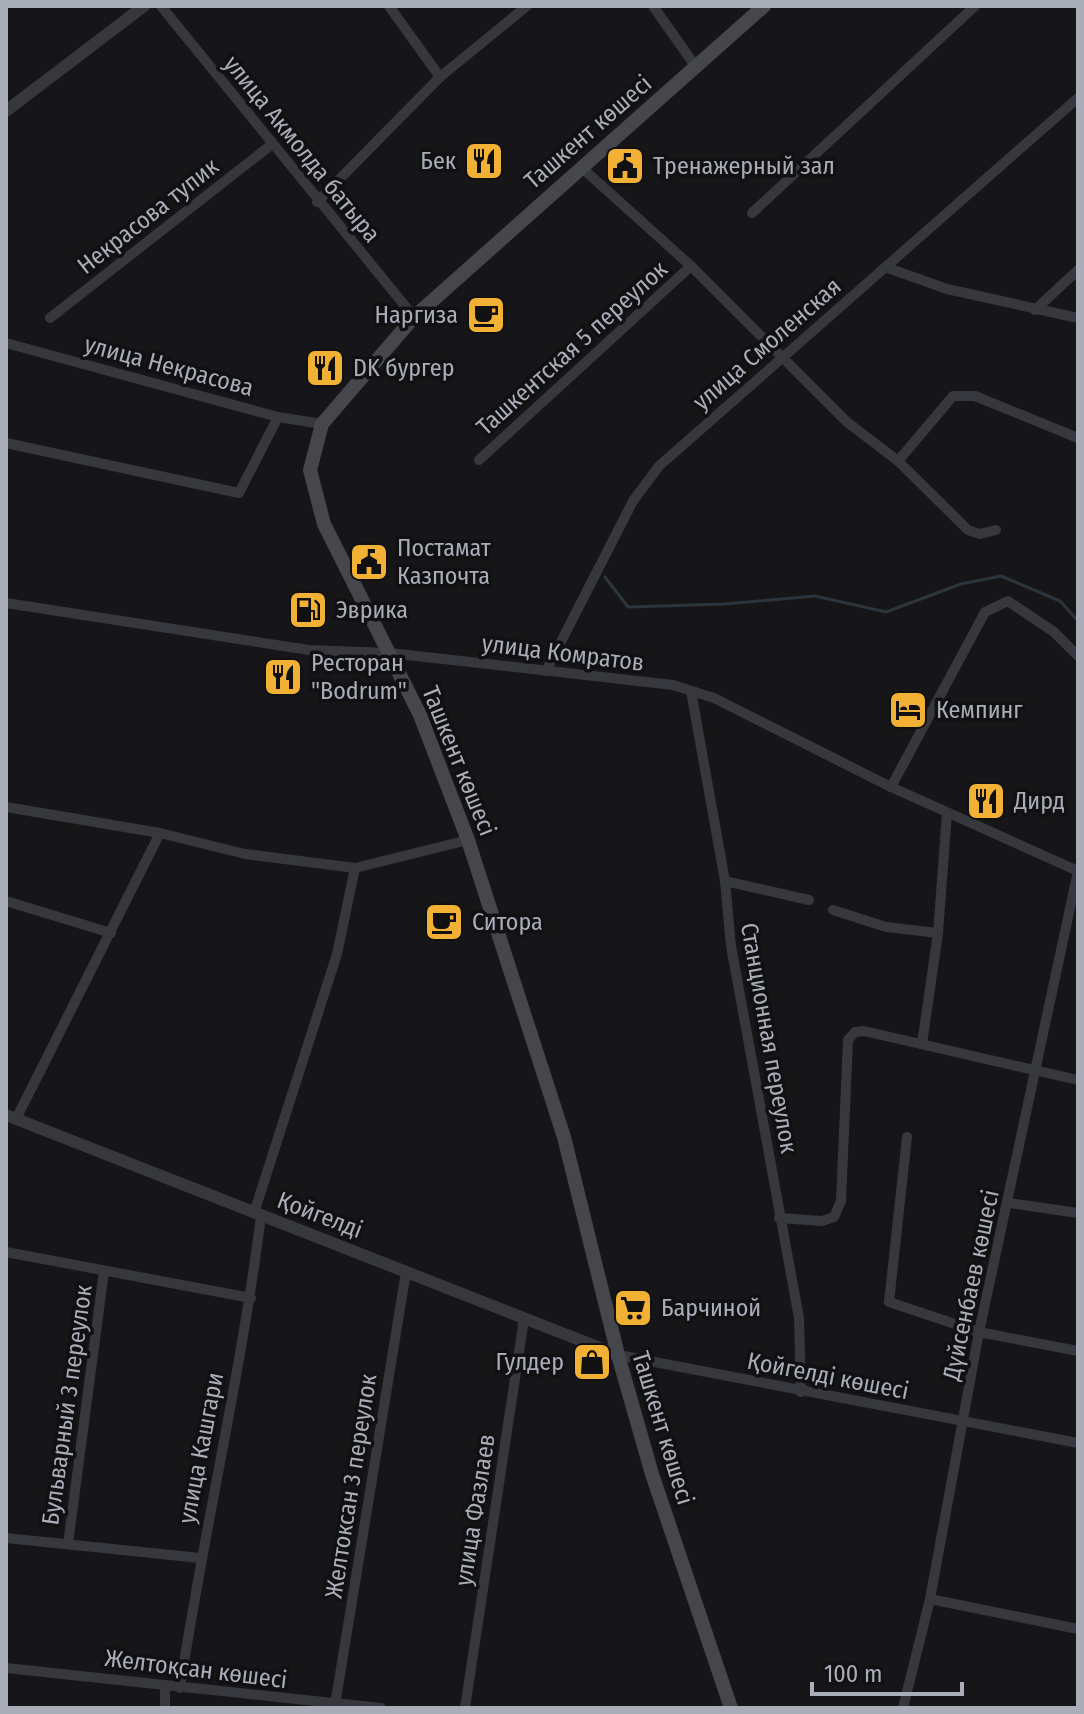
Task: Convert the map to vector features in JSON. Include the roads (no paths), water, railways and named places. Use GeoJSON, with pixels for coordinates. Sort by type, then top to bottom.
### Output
{"type":"FeatureCollection","features":[{"type":"Feature","properties":{"kind":"main road","name":"Ташкент көшесі"},"geometry":{"type":"LineString","coordinates":[[731,1708],[652,1474],[618,1355],[564,1137],[468,840],[420,715],[324,524],[310,470],[322,424],[414,317],[764,6]]}},
{"type":"Feature","properties":{"kind":"street"},"geometry":{"type":"LineString","coordinates":[[6,111],[144,6]]}},
{"type":"Feature","properties":{"kind":"street","name":"улица Акмолда батыра"},"geometry":{"type":"LineString","coordinates":[[161,6],[317,202],[414,317]]}},
{"type":"Feature","properties":{"kind":"street"},"geometry":{"type":"LineString","coordinates":[[389,6],[440,77]]}},
{"type":"Feature","properties":{"kind":"street"},"geometry":{"type":"LineString","coordinates":[[317,202],[440,77],[527,6]]}},
{"type":"Feature","properties":{"kind":"street"},"geometry":{"type":"LineString","coordinates":[[653,6],[696,67]]}},
{"type":"Feature","properties":{"kind":"street"},"geometry":{"type":"LineString","coordinates":[[752,213],[975,6]]}},
{"type":"Feature","properties":{"kind":"street","name":"улица Смоленская"},"geometry":{"type":"LineString","coordinates":[[546,671],[633,501],[650,478],[780,358],[1078,98]]}},
{"type":"Feature","properties":{"kind":"street","name":"Некрасова тупик"},"geometry":{"type":"LineString","coordinates":[[50,318],[271,145]]}},
{"type":"Feature","properties":{"kind":"street"},"geometry":{"type":"LineString","coordinates":[[581,167],[691,266],[847,422],[898,461],[968,530],[980,534],[996,530]]}},
{"type":"Feature","properties":{"kind":"street","name":"Ташкентская 5 переулок"},"geometry":{"type":"LineString","coordinates":[[479,460],[691,266]]}},
{"type":"Feature","properties":{"kind":"street"},"geometry":{"type":"LineString","coordinates":[[885,267],[947,289],[1078,318]]}},
{"type":"Feature","properties":{"kind":"street"},"geometry":{"type":"LineString","coordinates":[[1035,310],[1078,270]]}},
{"type":"Feature","properties":{"kind":"street","name":"улица Некрасова"},"geometry":{"type":"LineString","coordinates":[[6,343],[278,417],[322,424]]}},
{"type":"Feature","properties":{"kind":"street"},"geometry":{"type":"LineString","coordinates":[[898,461],[953,396],[975,396],[1078,438]]}},
{"type":"Feature","properties":{"kind":"street"},"geometry":{"type":"LineString","coordinates":[[6,443],[239,493],[278,417]]}},
{"type":"Feature","properties":{"kind":"street"},"geometry":{"type":"LineString","coordinates":[[891,787],[985,612],[1008,601],[1054,632],[1078,656]]}},
{"type":"Feature","properties":{"kind":"street","name":"улица Комратов"},"geometry":{"type":"LineString","coordinates":[[6,603],[309,650],[390,653],[673,685],[714,698],[891,787],[1078,871]]}},
{"type":"Feature","properties":{"kind":"street","name":"Станционная переулок"},"geometry":{"type":"LineString","coordinates":[[691,691],[725,881],[731,946],[799,1318],[801,1392]]}},
{"type":"Feature","properties":{"kind":"street"},"geometry":{"type":"LineString","coordinates":[[6,807],[160,833],[245,854],[355,868],[468,840]]}},
{"type":"Feature","properties":{"kind":"street"},"geometry":{"type":"LineString","coordinates":[[922,1044],[938,933],[947,813]]}},
{"type":"Feature","properties":{"kind":"street"},"geometry":{"type":"LineString","coordinates":[[11,1117],[111,933],[160,833]]}},
{"type":"Feature","properties":{"kind":"street","name":"улица Кашгари"},"geometry":{"type":"LineString","coordinates":[[180,1688],[200,1558],[251,1298],[258,1215],[337,954],[355,868]]}},
{"type":"Feature","properties":{"kind":"street","name":"Дүйсенбаев көшесі"},"geometry":{"type":"LineString","coordinates":[[903,1708],[930,1599],[979,1332],[1078,871]]}},
{"type":"Feature","properties":{"kind":"street"},"geometry":{"type":"LineString","coordinates":[[725,881],[809,900]]}},
{"type":"Feature","properties":{"kind":"street"},"geometry":{"type":"LineString","coordinates":[[6,901],[111,933]]}},
{"type":"Feature","properties":{"kind":"street"},"geometry":{"type":"LineString","coordinates":[[833,910],[886,927],[938,933]]}},
{"type":"Feature","properties":{"kind":"street"},"geometry":{"type":"LineString","coordinates":[[779,1218],[822,1221],[834,1217],[841,1201],[848,1040],[855,1032],[864,1031],[1078,1080]]}},
{"type":"Feature","properties":{"kind":"street","name":"Қойгелді"},"geometry":{"type":"LineString","coordinates":[[11,1117],[618,1355]]}},
{"type":"Feature","properties":{"kind":"street"},"geometry":{"type":"LineString","coordinates":[[907,1137],[889,1302],[979,1332],[1078,1351]]}},
{"type":"Feature","properties":{"kind":"street"},"geometry":{"type":"LineString","coordinates":[[1009,1203],[1078,1213]]}},
{"type":"Feature","properties":{"kind":"street"},"geometry":{"type":"LineString","coordinates":[[6,1252],[251,1298]]}},
{"type":"Feature","properties":{"kind":"street","name":"Бульварный 3 переулок"},"geometry":{"type":"LineString","coordinates":[[68,1544],[104,1271]]}},
{"type":"Feature","properties":{"kind":"street","name":"Желтоксан 3 переулок"},"geometry":{"type":"LineString","coordinates":[[335,1705],[406,1272]]}},
{"type":"Feature","properties":{"kind":"street","name":"улица Фазлаев"},"geometry":{"type":"LineString","coordinates":[[465,1708],[524,1319]]}},
{"type":"Feature","properties":{"kind":"street","name":"Қойгелді көшесі"},"geometry":{"type":"LineString","coordinates":[[618,1355],[1078,1443]]}},
{"type":"Feature","properties":{"kind":"street"},"geometry":{"type":"LineString","coordinates":[[6,1538],[200,1558]]}},
{"type":"Feature","properties":{"kind":"street"},"geometry":{"type":"LineString","coordinates":[[930,1599],[1078,1629]]}},
{"type":"Feature","properties":{"kind":"street","name":"Желтоқсан көшесі"},"geometry":{"type":"LineString","coordinates":[[6,1668],[381,1708]]}},
{"type":"Feature","properties":{"kind":"street"},"geometry":{"type":"LineString","coordinates":[[165,1685],[165,1708]]}},
{"type":"Feature","properties":{"kind":"waterway"},"geometry":{"type":"LineString","coordinates":[[605,577],[628,607],[725,604],[815,596],[886,612],[961,584],[1001,576],[1060,601],[1078,621]]}},
{"type":"Feature","properties":{"kind":"place","name":"Бек"},"geometry":{"type":"Point","coordinates":[484,161]}},
{"type":"Feature","properties":{"kind":"place","name":"Тренажерный зал"},"geometry":{"type":"Point","coordinates":[625,166]}},
{"type":"Feature","properties":{"kind":"place","name":"Наргиза"},"geometry":{"type":"Point","coordinates":[486,315]}},
{"type":"Feature","properties":{"kind":"place","name":"DK бургер"},"geometry":{"type":"Point","coordinates":[325,368]}},
{"type":"Feature","properties":{"kind":"place","name":"Постамат Казпочта"},"geometry":{"type":"Point","coordinates":[369,562]}},
{"type":"Feature","properties":{"kind":"place","name":"Эврика"},"geometry":{"type":"Point","coordinates":[308,610]}},
{"type":"Feature","properties":{"kind":"place","name":"Ресторан \"Bodrum\""},"geometry":{"type":"Point","coordinates":[283,677]}},
{"type":"Feature","properties":{"kind":"place","name":"Кемпинг"},"geometry":{"type":"Point","coordinates":[908,710]}},
{"type":"Feature","properties":{"kind":"place","name":"Дирд"},"geometry":{"type":"Point","coordinates":[986,801]}},
{"type":"Feature","properties":{"kind":"place","name":"Ситора"},"geometry":{"type":"Point","coordinates":[444,922]}},
{"type":"Feature","properties":{"kind":"place","name":"Барчиной"},"geometry":{"type":"Point","coordinates":[633,1308]}},
{"type":"Feature","properties":{"kind":"place","name":"Гулдер"},"geometry":{"type":"Point","coordinates":[592,1362]}}]}
